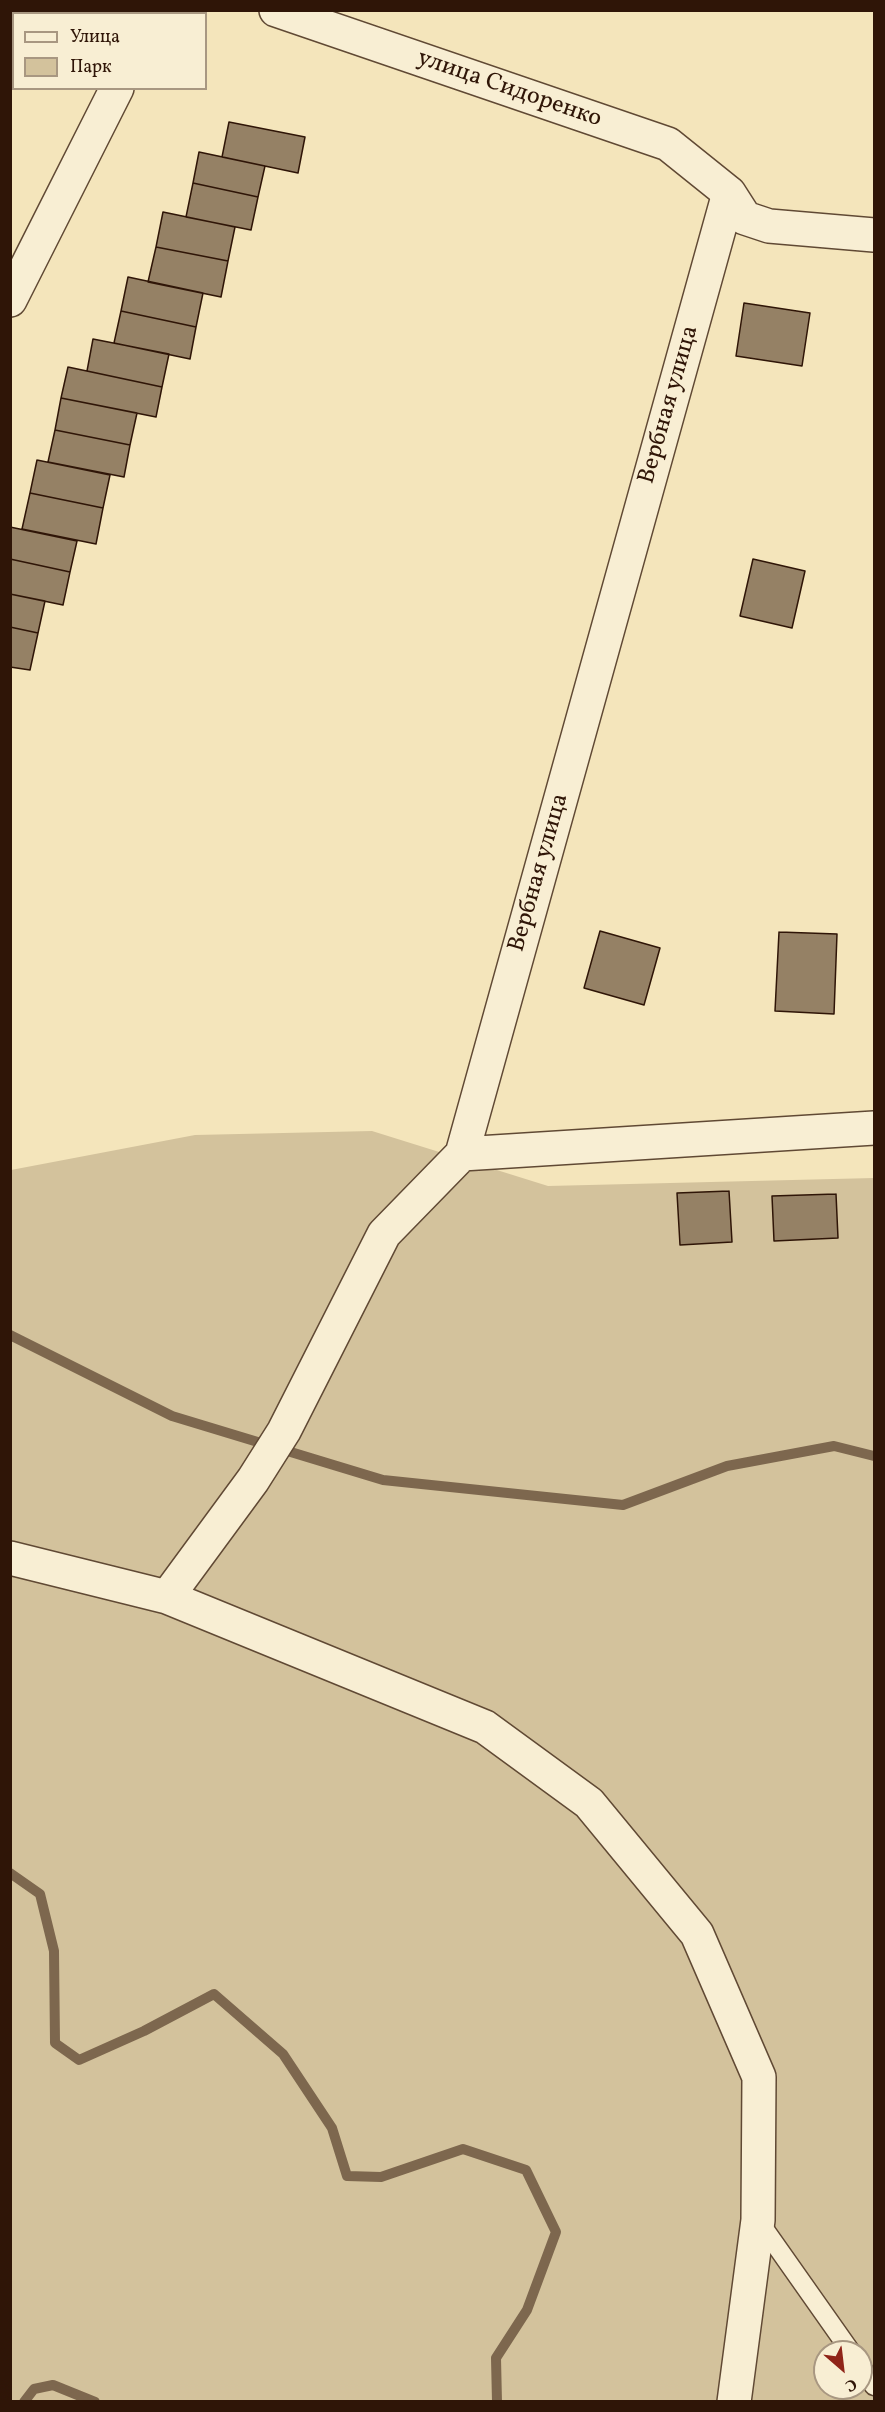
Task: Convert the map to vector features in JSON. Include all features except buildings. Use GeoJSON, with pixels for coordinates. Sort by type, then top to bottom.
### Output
{"type":"FeatureCollection","features":[{"type":"Feature","properties":{"kind":"street","name":"улица Сидоренко"},"geometry":{"type":"LineString","coordinates":[[276,10],[668,144],[729,193],[745,218],[769,226],[874,235]]}},
{"type":"Feature","properties":{"kind":"street"},"geometry":{"type":"LineString","coordinates":[[10,300],[116,90]]}},
{"type":"Feature","properties":{"kind":"street","name":"Вербная улица"},"geometry":{"type":"LineString","coordinates":[[462,1154],[729,193]]}},
{"type":"Feature","properties":{"kind":"street"},"geometry":{"type":"LineString","coordinates":[[167,1597],[253,1480],[284,1431],[384,1234],[462,1154],[874,1128]]}},
{"type":"Feature","properties":{"kind":"street"},"geometry":{"type":"LineString","coordinates":[[10,1558],[167,1597],[485,1727],[589,1803],[697,1934],[759,2077],[758,2220],[734,2402]]}},
{"type":"Feature","properties":{"kind":"lane"},"geometry":{"type":"LineString","coordinates":[[758,2220],[842,2340]]}},
{"type":"Feature","properties":{"kind":"green space"},"geometry":{"type":"Polygon","coordinates":[[[372,1131],[548,1186],[874,1178],[874,2401],[11,2402],[11,1170],[195,1135],[372,1131]]]}},
{"type":"Feature","properties":{"kind":"waterway"},"geometry":{"type":"LineString","coordinates":[[10,1335],[172,1416],[383,1480],[623,1505],[727,1466],[834,1446],[874,1456]]}},
{"type":"Feature","properties":{"kind":"waterway"},"geometry":{"type":"LineString","coordinates":[[10,1873],[40,1894],[54,1951],[55,2043],[79,2060],[144,2031],[214,1994],[283,2054],[332,2128],[347,2176],[381,2177],[463,2149],[526,2170],[556,2232],[527,2310],[496,2358],[497,2402]]}},
{"type":"Feature","properties":{"kind":"waterway"},"geometry":{"type":"LineString","coordinates":[[24,2402],[34,2389],[53,2385],[95,2402]]}}]}
